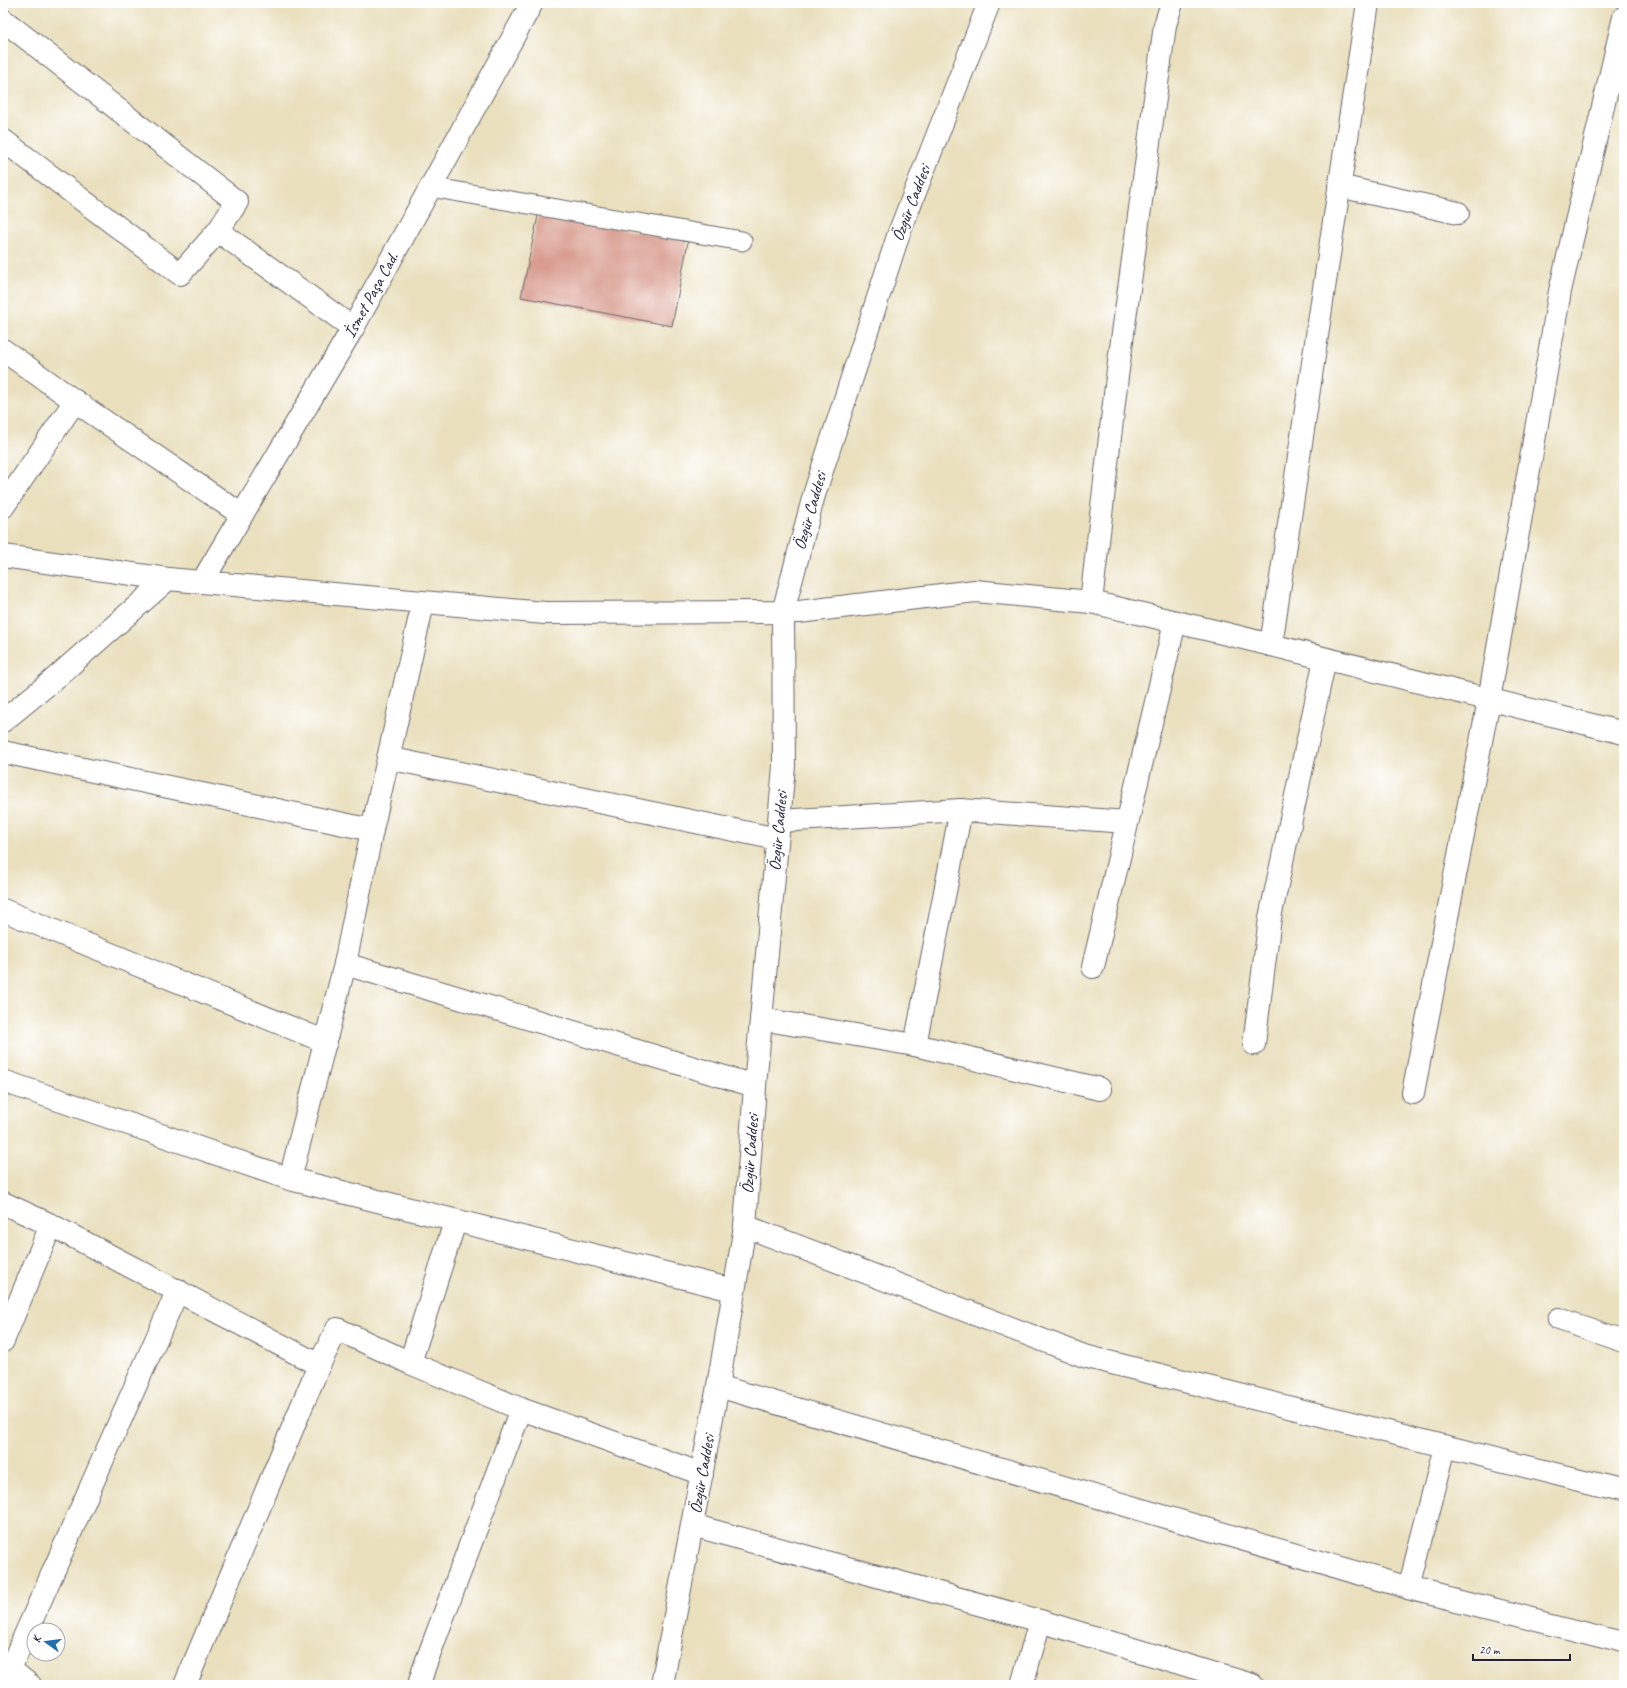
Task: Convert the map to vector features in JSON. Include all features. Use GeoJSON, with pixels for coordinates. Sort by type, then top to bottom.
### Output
{"type":"FeatureCollection","features":[{"type":"Feature","properties":{"kind":"street","name":"İsmet Paşa Cad."},"geometry":{"type":"LineString","coordinates":[[202,582],[353,328],[532,3]]}},
{"type":"Feature","properties":{"kind":"street","name":"Özgür Caddesi"},"geometry":{"type":"LineString","coordinates":[[662,1685],[718,1386],[745,1226],[755,1086],[784,766],[783,612],[814,495],[899,233],[989,3]]}},
{"type":"Feature","properties":{"kind":"street"},"geometry":{"type":"LineString","coordinates":[[1091,602],[1117,377],[1165,25],[1172,3]]}},
{"type":"Feature","properties":{"kind":"street"},"geometry":{"type":"LineString","coordinates":[[1271,645],[1339,186],[1368,3]]}},
{"type":"Feature","properties":{"kind":"street"},"geometry":{"type":"LineString","coordinates":[[1611,3],[1624,8]]}},
{"type":"Feature","properties":{"kind":"street"},"geometry":{"type":"LineString","coordinates":[[1412,1093],[1488,700],[1560,291],[1624,17]]}},
{"type":"Feature","properties":{"kind":"street"},"geometry":{"type":"LineString","coordinates":[[3,20],[236,202],[218,231],[180,274],[3,140]]}},
{"type":"Feature","properties":{"kind":"street"},"geometry":{"type":"LineString","coordinates":[[1339,186],[1458,213]]}},
{"type":"Feature","properties":{"kind":"street"},"geometry":{"type":"LineString","coordinates":[[218,231],[353,328]]}},
{"type":"Feature","properties":{"kind":"street"},"geometry":{"type":"LineString","coordinates":[[3,350],[242,515]]}},
{"type":"Feature","properties":{"kind":"street"},"geometry":{"type":"LineString","coordinates":[[3,507],[75,401]]}},
{"type":"Feature","properties":{"kind":"street"},"geometry":{"type":"LineString","coordinates":[[3,556],[202,582],[546,613],[799,612],[975,591],[1091,602],[1271,645],[1624,733]]}},
{"type":"Feature","properties":{"kind":"street"},"geometry":{"type":"LineString","coordinates":[[3,721],[52,681],[168,578]]}},
{"type":"Feature","properties":{"kind":"street"},"geometry":{"type":"LineString","coordinates":[[290,1179],[345,964],[372,830],[423,603]]}},
{"type":"Feature","properties":{"kind":"street"},"geometry":{"type":"LineString","coordinates":[[1093,967],[1175,622]]}},
{"type":"Feature","properties":{"kind":"street"},"geometry":{"type":"LineString","coordinates":[[1254,1044],[1270,918],[1325,659]]}},
{"type":"Feature","properties":{"kind":"street"},"geometry":{"type":"LineString","coordinates":[[3,752],[372,830]]}},
{"type":"Feature","properties":{"kind":"street"},"geometry":{"type":"LineString","coordinates":[[388,758],[778,830],[961,810],[1127,822]]}},
{"type":"Feature","properties":{"kind":"street"},"geometry":{"type":"LineString","coordinates":[[916,1045],[961,810]]}},
{"type":"Feature","properties":{"kind":"street"},"geometry":{"type":"LineString","coordinates":[[3,910],[326,1042]]}},
{"type":"Feature","properties":{"kind":"street"},"geometry":{"type":"LineString","coordinates":[[345,964],[755,1086]]}},
{"type":"Feature","properties":{"kind":"street"},"geometry":{"type":"LineString","coordinates":[[761,1019],[916,1045],[1100,1089]]}},
{"type":"Feature","properties":{"kind":"street"},"geometry":{"type":"LineString","coordinates":[[3,1081],[290,1179],[455,1222],[733,1290]]}},
{"type":"Feature","properties":{"kind":"street"},"geometry":{"type":"LineString","coordinates":[[3,1203],[51,1225],[178,1290],[319,1365]]}},
{"type":"Feature","properties":{"kind":"street"},"geometry":{"type":"LineString","coordinates":[[410,1362],[455,1222]]}},
{"type":"Feature","properties":{"kind":"street"},"geometry":{"type":"LineString","coordinates":[[3,1341],[51,1225]]}},
{"type":"Feature","properties":{"kind":"street"},"geometry":{"type":"LineString","coordinates":[[745,1226],[1084,1356],[1624,1491]]}},
{"type":"Feature","properties":{"kind":"street"},"geometry":{"type":"LineString","coordinates":[[30,1685],[6,1666],[178,1290]]}},
{"type":"Feature","properties":{"kind":"street"},"geometry":{"type":"LineString","coordinates":[[1559,1319],[1624,1341]]}},
{"type":"Feature","properties":{"kind":"street"},"geometry":{"type":"LineString","coordinates":[[185,1685],[319,1365],[337,1329],[521,1409],[702,1474]]}},
{"type":"Feature","properties":{"kind":"street"},"geometry":{"type":"LineString","coordinates":[[718,1386],[1409,1588],[1624,1642]]}},
{"type":"Feature","properties":{"kind":"street"},"geometry":{"type":"LineString","coordinates":[[419,1685],[424,1668],[521,1409]]}},
{"type":"Feature","properties":{"kind":"street"},"geometry":{"type":"LineString","coordinates":[[1409,1588],[1445,1447]]}},
{"type":"Feature","properties":{"kind":"street"},"geometry":{"type":"LineString","coordinates":[[692,1525],[1040,1621],[1252,1685]]}},
{"type":"Feature","properties":{"kind":"street"},"geometry":{"type":"LineString","coordinates":[[1022,1685],[1040,1621]]}},
{"type":"Feature","properties":{"kind":"lane"},"geometry":{"type":"LineString","coordinates":[[430,187],[742,241]]}},
{"type":"Feature","properties":{"kind":"building"},"geometry":{"type":"Polygon","coordinates":[[[539,211],[688,242],[672,326],[521,297],[539,211]]]}}]}
